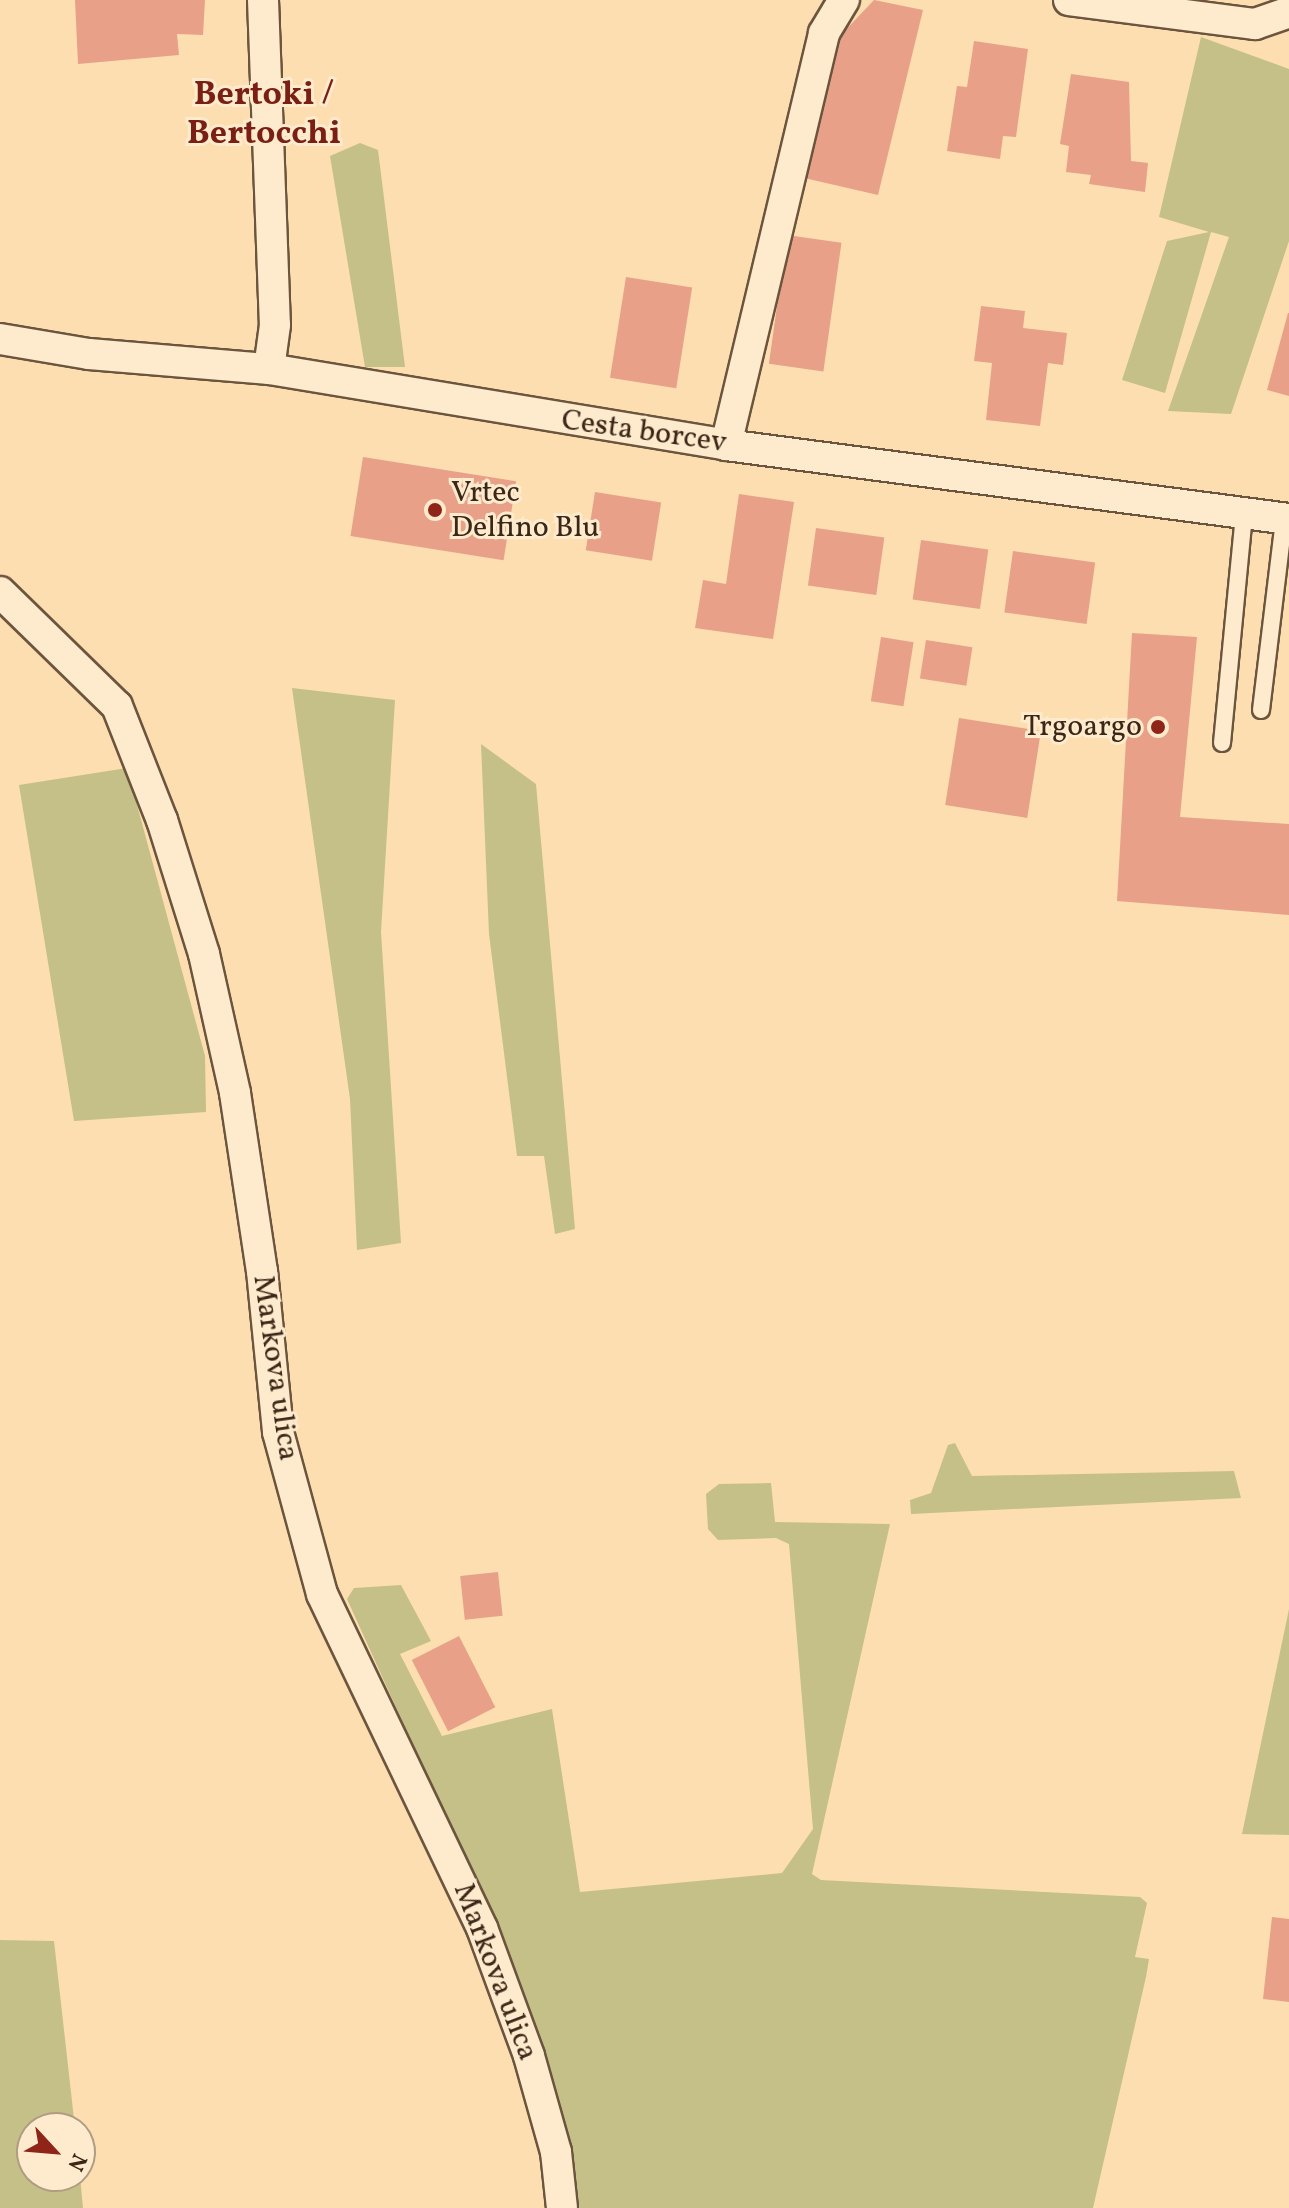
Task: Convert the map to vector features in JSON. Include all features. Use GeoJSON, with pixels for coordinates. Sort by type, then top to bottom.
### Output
{"type":"FeatureCollection","features":[{"type":"Feature","properties":{"kind":"street"},"geometry":{"type":"LineString","coordinates":[[263,0],[275,325],[269,369]]}},
{"type":"Feature","properties":{"kind":"street"},"geometry":{"type":"LineString","coordinates":[[726,445],[824,33],[844,0]]}},
{"type":"Feature","properties":{"kind":"street"},"geometry":{"type":"LineString","coordinates":[[1069,0],[1255,24],[1289,12]]}},
{"type":"Feature","properties":{"kind":"street","name":"Cesta borcev"},"geometry":{"type":"LineString","coordinates":[[0,339],[89,354],[269,369],[726,445],[1286,520]]}},
{"type":"Feature","properties":{"kind":"street","name":"Markova ulica"},"geometry":{"type":"LineString","coordinates":[[0,592],[117,706],[162,820],[204,954],[235,1093],[278,1432],[322,1594],[482,1928],[533,2069],[556,2152],[562,2208]]}},
{"type":"Feature","properties":{"kind":"lane"},"geometry":{"type":"LineString","coordinates":[[1222,743],[1244,515]]}},
{"type":"Feature","properties":{"kind":"lane"},"geometry":{"type":"LineString","coordinates":[[1261,710],[1286,520]]}},
{"type":"Feature","properties":{"kind":"shaded area"},"geometry":{"type":"Polygon","coordinates":[[[1201,37],[1289,69],[1289,241],[1231,414],[1168,411],[1229,237],[1211,232],[1165,393],[1122,380],[1167,241],[1209,232],[1159,217],[1201,37]]]}},
{"type":"Feature","properties":{"kind":"shaded area"},"geometry":{"type":"Polygon","coordinates":[[[360,143],[378,150],[405,367],[365,367],[330,156],[360,143]]]}},
{"type":"Feature","properties":{"kind":"shaded area"},"geometry":{"type":"Polygon","coordinates":[[[292,688],[395,700],[381,932],[401,1243],[357,1250],[350,1099],[292,688]]]}},
{"type":"Feature","properties":{"kind":"shaded area"},"geometry":{"type":"Polygon","coordinates":[[[481,744],[536,784],[575,1229],[555,1234],[544,1156],[517,1156],[489,934],[481,744]]]}},
{"type":"Feature","properties":{"kind":"shaded area"},"geometry":{"type":"Polygon","coordinates":[[[127,768],[205,1056],[206,1112],[74,1121],[19,785],[127,768]]]}},
{"type":"Feature","properties":{"kind":"shaded area"},"geometry":{"type":"Polygon","coordinates":[[[955,1443],[972,1476],[1234,1471],[1241,1498],[911,1514],[910,1500],[931,1493],[948,1445],[955,1443]]]}},
{"type":"Feature","properties":{"kind":"shaded area"},"geometry":{"type":"Polygon","coordinates":[[[771,1483],[775,1522],[890,1524],[812,1874],[821,1880],[1140,1897],[1147,1903],[1135,1957],[1149,1959],[1146,1977],[1093,2208],[576,2208],[486,1906],[347,1599],[354,1588],[401,1585],[431,1641],[400,1654],[442,1736],[552,1709],[580,1892],[782,1873],[813,1829],[789,1544],[776,1538],[718,1540],[708,1529],[706,1494],[719,1484],[771,1483]]]}},
{"type":"Feature","properties":{"kind":"shaded area"},"geometry":{"type":"Polygon","coordinates":[[[1289,1609],[1289,1835],[1242,1834],[1289,1609]]]}},
{"type":"Feature","properties":{"kind":"shaded area"},"geometry":{"type":"Polygon","coordinates":[[[0,1940],[54,1941],[73,2112],[16,2112],[16,2192],[82,2192],[83,2208],[0,2208],[0,1940]]]}},
{"type":"Feature","properties":{"kind":"building"},"geometry":{"type":"Polygon","coordinates":[[[75,0],[205,0],[203,35],[177,34],[179,55],[78,64],[75,0]]]}},
{"type":"Feature","properties":{"kind":"building"},"geometry":{"type":"Polygon","coordinates":[[[874,0],[923,10],[878,195],[800,177],[837,39],[874,0]]]}},
{"type":"Feature","properties":{"kind":"building"},"geometry":{"type":"Polygon","coordinates":[[[974,41],[1028,49],[1016,137],[1003,136],[1000,159],[947,151],[957,86],[967,87],[974,41]]]}},
{"type":"Feature","properties":{"kind":"building"},"geometry":{"type":"Polygon","coordinates":[[[1071,74],[1129,82],[1131,161],[1148,163],[1145,192],[1089,184],[1091,175],[1066,172],[1069,146],[1060,144],[1071,74]]]}},
{"type":"Feature","properties":{"kind":"building"},"geometry":{"type":"Polygon","coordinates":[[[787,235],[841,243],[823,371],[769,364],[787,235]]]}},
{"type":"Feature","properties":{"kind":"building"},"geometry":{"type":"Polygon","coordinates":[[[626,277],[692,287],[676,388],[610,378],[626,277]]]}},
{"type":"Feature","properties":{"kind":"building"},"geometry":{"type":"Polygon","coordinates":[[[981,306],[1025,311],[1023,328],[1067,333],[1063,365],[1048,363],[1040,426],[986,420],[992,363],[974,361],[981,306]]]}},
{"type":"Feature","properties":{"kind":"building"},"geometry":{"type":"Polygon","coordinates":[[[1289,313],[1289,396],[1267,390],[1289,313]]]}},
{"type":"Feature","properties":{"kind":"building","name":"Vrtec Delfino Blu"},"geometry":{"type":"Polygon","coordinates":[[[363,457],[516,481],[504,560],[350,536],[363,457]]]}},
{"type":"Feature","properties":{"kind":"building"},"geometry":{"type":"Polygon","coordinates":[[[595,492],[661,502],[652,561],[586,550],[595,492]]]}},
{"type":"Feature","properties":{"kind":"building"},"geometry":{"type":"Polygon","coordinates":[[[739,494],[794,502],[773,639],[695,628],[703,580],[726,584],[739,494]]]}},
{"type":"Feature","properties":{"kind":"building"},"geometry":{"type":"Polygon","coordinates":[[[816,528],[884,538],[876,595],[808,585],[816,528]]]}},
{"type":"Feature","properties":{"kind":"building"},"geometry":{"type":"Polygon","coordinates":[[[921,540],[988,549],[980,609],[913,599],[921,540]]]}},
{"type":"Feature","properties":{"kind":"building"},"geometry":{"type":"Polygon","coordinates":[[[1013,551],[1095,563],[1087,624],[1004,612],[1013,551]]]}},
{"type":"Feature","properties":{"kind":"building","name":"Trgoargo"},"geometry":{"type":"Polygon","coordinates":[[[1132,633],[1197,637],[1180,817],[1289,824],[1289,915],[1117,901],[1132,633]]]}},
{"type":"Feature","properties":{"kind":"building"},"geometry":{"type":"Polygon","coordinates":[[[881,637],[914,642],[903,706],[871,701],[881,637]]]}},
{"type":"Feature","properties":{"kind":"building"},"geometry":{"type":"Polygon","coordinates":[[[926,640],[972,647],[966,686],[920,679],[926,640]]]}},
{"type":"Feature","properties":{"kind":"building"},"geometry":{"type":"Polygon","coordinates":[[[959,718],[1041,731],[1027,818],[945,805],[959,718]]]}},
{"type":"Feature","properties":{"kind":"building"},"geometry":{"type":"Polygon","coordinates":[[[498,1572],[503,1616],[465,1620],[460,1576],[498,1572]]]}},
{"type":"Feature","properties":{"kind":"building"},"geometry":{"type":"Polygon","coordinates":[[[459,1636],[495,1707],[448,1731],[412,1660],[459,1636]]]}},
{"type":"Feature","properties":{"kind":"building"},"geometry":{"type":"Polygon","coordinates":[[[1272,1917],[1289,1919],[1289,2002],[1263,1999],[1272,1917]]]}},
{"type":"Feature","properties":{"kind":"place","name":"Vrtec Delfino Blu"},"geometry":{"type":"Point","coordinates":[435,510]}},
{"type":"Feature","properties":{"kind":"place","name":"Trgoargo"},"geometry":{"type":"Point","coordinates":[1158,727]}},
{"type":"Feature","properties":{"kind":"district","name":"Bertoki / Bertocchi"},"geometry":{"type":"Point","coordinates":[264,114]}}]}
